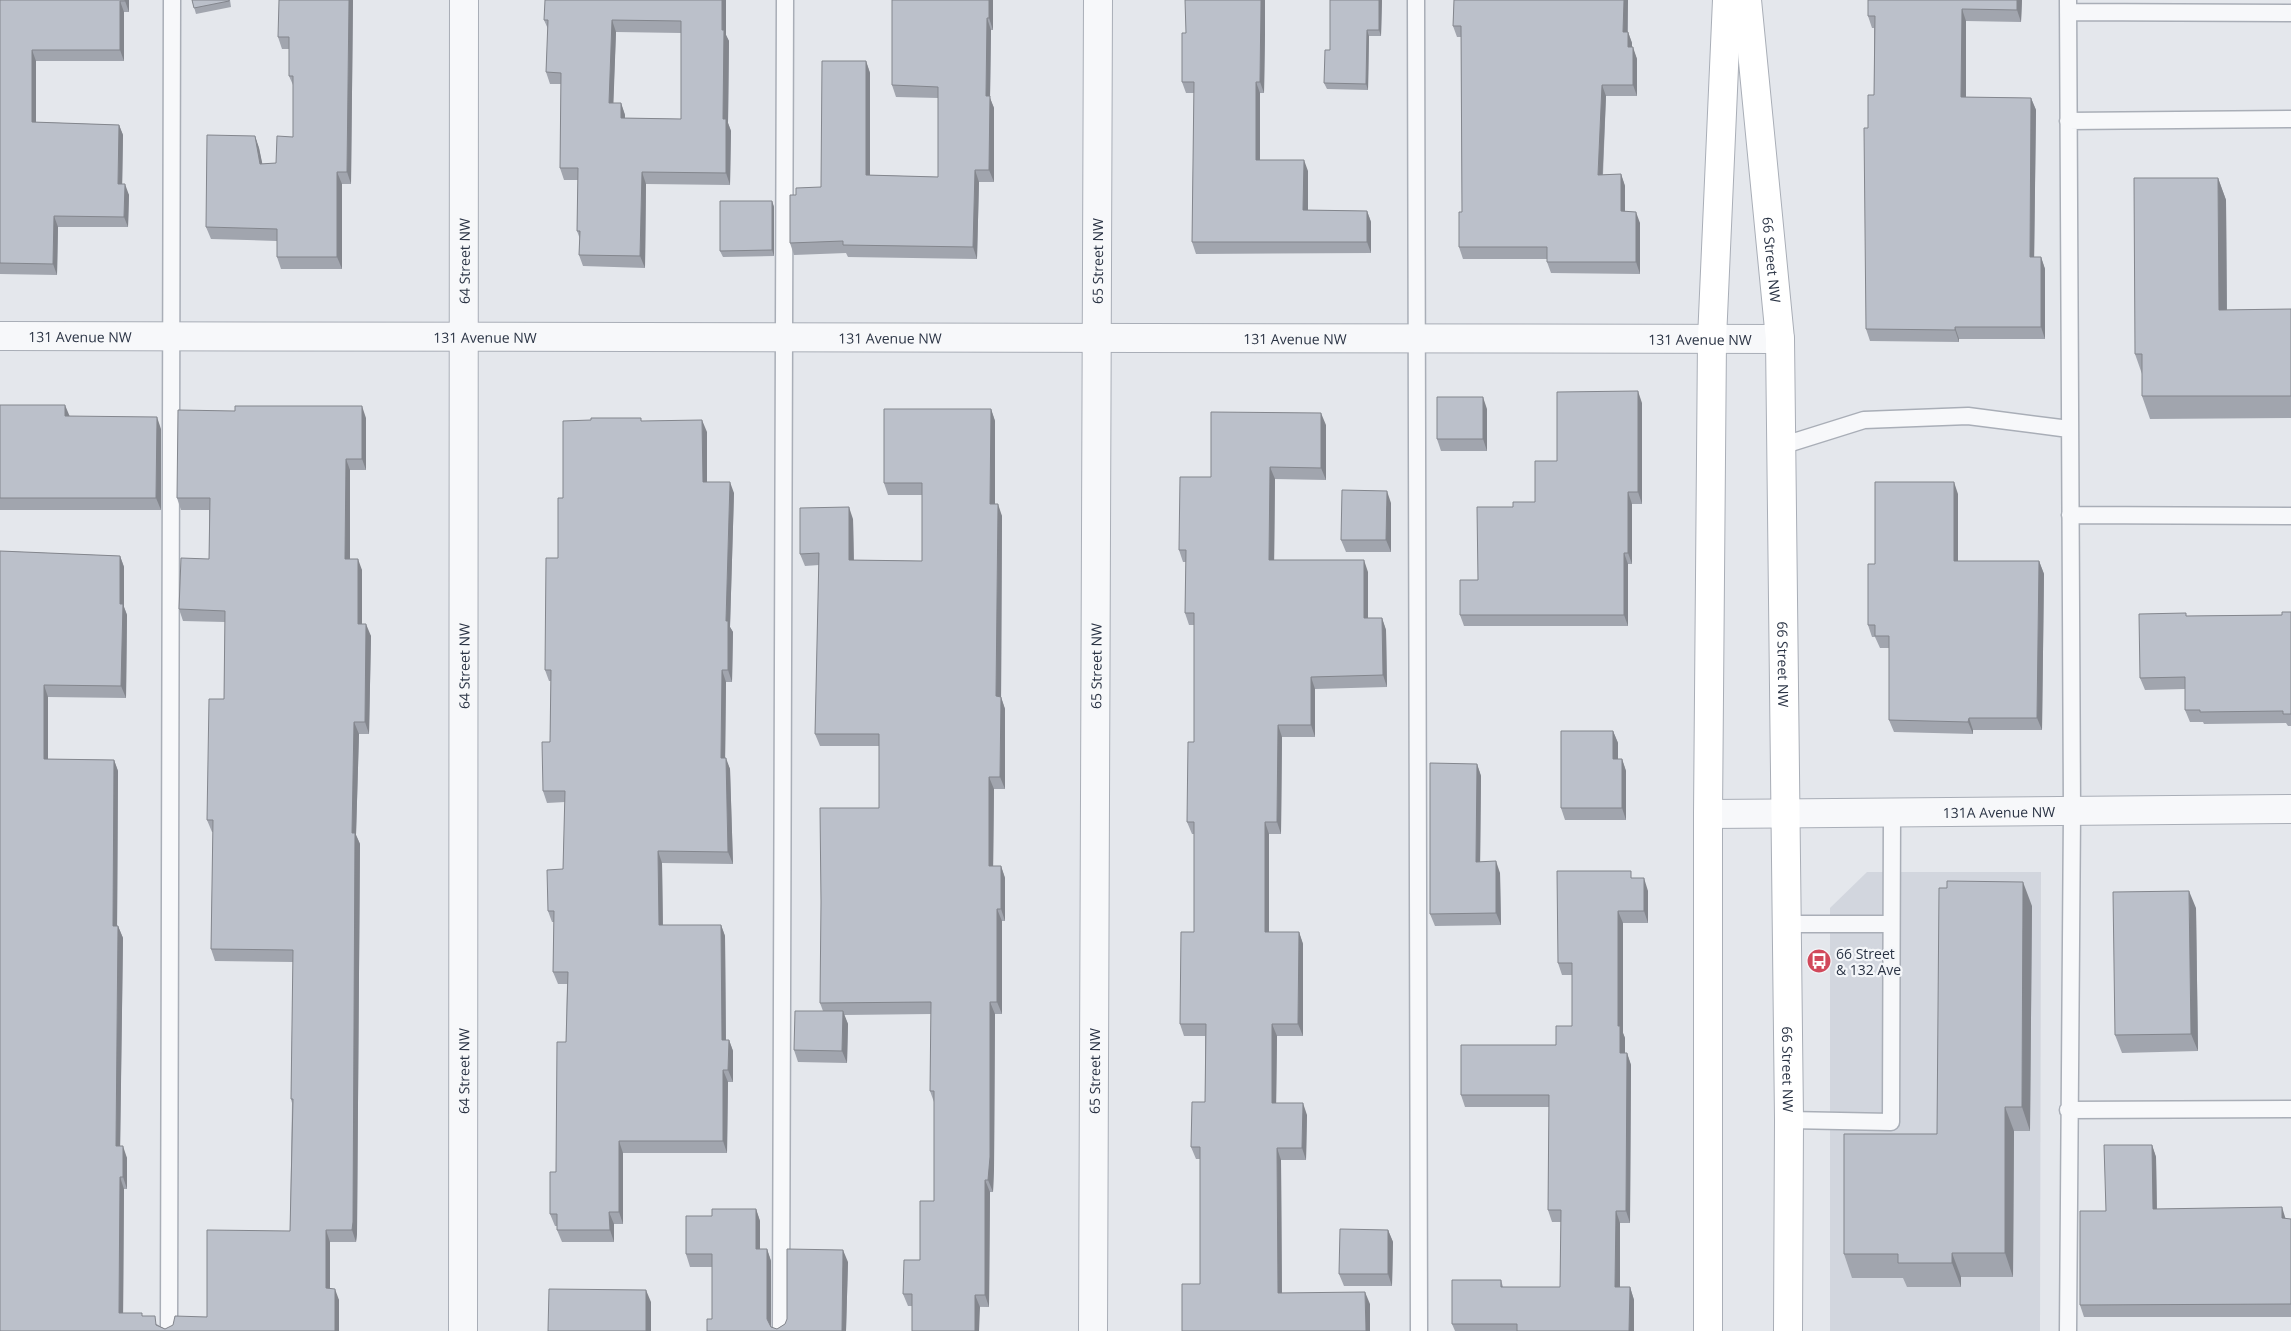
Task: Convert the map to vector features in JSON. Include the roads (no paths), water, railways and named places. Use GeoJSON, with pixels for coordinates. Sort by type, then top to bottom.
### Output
{"type":"FeatureCollection","features":[{"type":"Feature","properties":{"kind":"main road"},"geometry":{"type":"LineString","coordinates":[[1708,1331],[1708,814],[1712,339],[1727,0]]}},
{"type":"Feature","properties":{"kind":"main road","name":"66 Street NW"},"geometry":{"type":"LineString","coordinates":[[1747,0],[1780,339],[1789,1120],[1788,1331]]}},
{"type":"Feature","properties":{"kind":"street","name":"64 Street NW"},"geometry":{"type":"LineString","coordinates":[[463,1331],[464,0]]}},
{"type":"Feature","properties":{"kind":"street","name":"65 Street NW"},"geometry":{"type":"LineString","coordinates":[[1094,1331],[1098,0]]}},
{"type":"Feature","properties":{"kind":"street","name":"131 Avenue NW"},"geometry":{"type":"LineString","coordinates":[[0,336],[1780,339]]}},
{"type":"Feature","properties":{"kind":"street","name":"131A Avenue NW"},"geometry":{"type":"LineString","coordinates":[[1708,814],[2291,809]]}},
{"type":"Feature","properties":{"kind":"lane"},"geometry":{"type":"LineString","coordinates":[[169,1331],[172,0]]}},
{"type":"Feature","properties":{"kind":"lane"},"geometry":{"type":"LineString","coordinates":[[781,1331],[785,0]]}},
{"type":"Feature","properties":{"kind":"lane"},"geometry":{"type":"LineString","coordinates":[[1416,0],[1419,1331]]}},
{"type":"Feature","properties":{"kind":"lane"},"geometry":{"type":"LineString","coordinates":[[2068,1331],[2068,1110],[2072,811],[2068,6],[2291,13]]}},
{"type":"Feature","properties":{"kind":"lane"},"geometry":{"type":"LineString","coordinates":[[2068,121],[2291,119]]}},
{"type":"Feature","properties":{"kind":"lane"},"geometry":{"type":"LineString","coordinates":[[1781,446],[1864,420],[1968,416],[2069,429]]}},
{"type":"Feature","properties":{"kind":"lane"},"geometry":{"type":"LineString","coordinates":[[2070,515],[2291,516]]}},
{"type":"Feature","properties":{"kind":"lane"},"geometry":{"type":"LineString","coordinates":[[1789,1120],[1891,1122],[1892,812]]}},
{"type":"Feature","properties":{"kind":"lane"},"geometry":{"type":"LineString","coordinates":[[1786,924],[1891,924]]}},
{"type":"Feature","properties":{"kind":"lane"},"geometry":{"type":"LineString","coordinates":[[2068,1110],[2291,1109]]}},
{"type":"Feature","properties":{"kind":"place","name":"66 Street & 132 Ave"},"geometry":{"type":"Point","coordinates":[1819,961]}}]}
